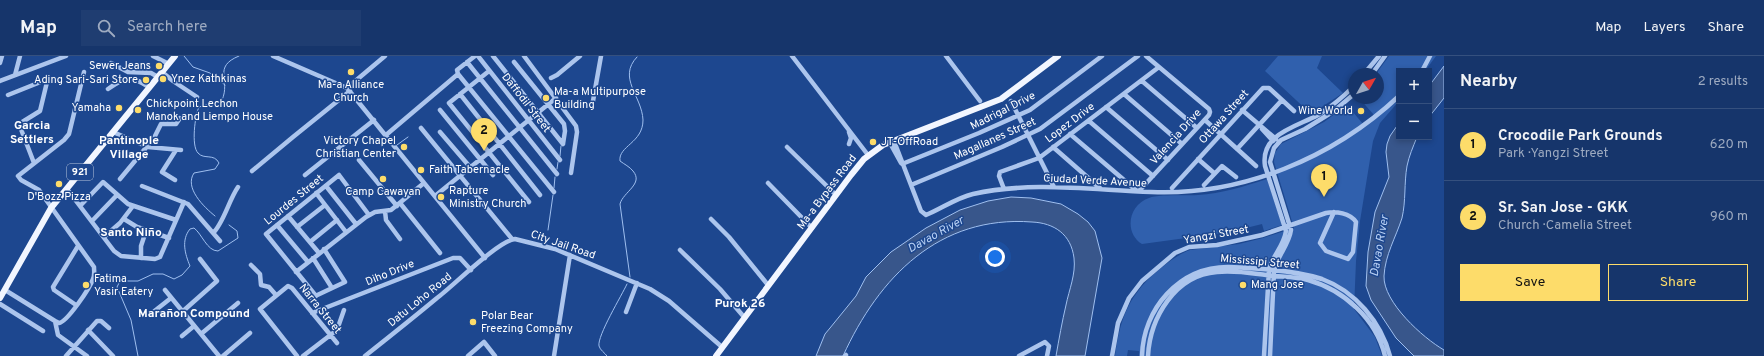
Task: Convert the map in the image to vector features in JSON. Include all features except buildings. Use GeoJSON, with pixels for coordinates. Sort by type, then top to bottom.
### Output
{"type":"FeatureCollection","features":[{"type":"Feature","properties":{"kind":"main road","name":"921"},"geometry":{"type":"LineString","coordinates":[[0,298],[51,208],[175,56]]}},
{"type":"Feature","properties":{"kind":"main road","name":"Ma-a Bypass Road"},"geometry":{"type":"LineString","coordinates":[[716,356],[836,195],[868,155],[892,142],[1004,97],[1058,56]]}},
{"type":"Feature","properties":{"kind":"street"},"geometry":{"type":"LineString","coordinates":[[0,63],[2,56]]}},
{"type":"Feature","properties":{"kind":"street"},"geometry":{"type":"LineString","coordinates":[[15,75],[20,56]]}},
{"type":"Feature","properties":{"kind":"street"},"geometry":{"type":"LineString","coordinates":[[0,81],[53,59],[66,56]]}},
{"type":"Feature","properties":{"kind":"street"},"geometry":{"type":"LineString","coordinates":[[153,56],[169,64]]}},
{"type":"Feature","properties":{"kind":"street"},"geometry":{"type":"LineString","coordinates":[[273,56],[349,90],[485,258],[512,239],[420,128]]}},
{"type":"Feature","properties":{"kind":"street"},"geometry":{"type":"LineString","coordinates":[[252,171],[349,90],[385,56]]}},
{"type":"Feature","properties":{"kind":"street"},"geometry":{"type":"LineString","coordinates":[[386,135],[458,74],[457,70],[475,56]]}},
{"type":"Feature","properties":{"kind":"street","name":"Daffodil Street"},"geometry":{"type":"LineString","coordinates":[[478,56],[560,160]]}},
{"type":"Feature","properties":{"kind":"street"},"geometry":{"type":"LineString","coordinates":[[493,56],[563,144],[565,126],[514,62]]}},
{"type":"Feature","properties":{"kind":"street"},"geometry":{"type":"LineString","coordinates":[[524,56],[556,98],[577,129],[571,173]]}},
{"type":"Feature","properties":{"kind":"street"},"geometry":{"type":"LineString","coordinates":[[551,78],[555,77],[580,56]]}},
{"type":"Feature","properties":{"kind":"street"},"geometry":{"type":"LineString","coordinates":[[593,101],[601,56]]}},
{"type":"Feature","properties":{"kind":"street"},"geometry":{"type":"LineString","coordinates":[[792,56],[868,155]]}},
{"type":"Feature","properties":{"kind":"street"},"geometry":{"type":"LineString","coordinates":[[946,56],[980,101]]}},
{"type":"Feature","properties":{"kind":"street","name":"Madrigal Drive"},"geometry":{"type":"LineString","coordinates":[[902,164],[980,133],[1036,106],[1102,56]]}},
{"type":"Feature","properties":{"kind":"street","name":"Magallanes Street"},"geometry":{"type":"LineString","coordinates":[[911,185],[1028,135],[1050,123],[1138,56]]}},
{"type":"Feature","properties":{"kind":"street"},"geometry":{"type":"LineString","coordinates":[[1146,56],[1159,67]]}},
{"type":"Feature","properties":{"kind":"street"},"geometry":{"type":"LineString","coordinates":[[1377,68],[1386,56]]}},
{"type":"Feature","properties":{"kind":"street"},"geometry":{"type":"LineString","coordinates":[[1424,68],[1430,56]]}},
{"type":"Feature","properties":{"kind":"street"},"geometry":{"type":"LineString","coordinates":[[1369,68],[1378,57],[1382,62]]}},
{"type":"Feature","properties":{"kind":"street"},"geometry":{"type":"LineString","coordinates":[[467,62],[557,174]]}},
{"type":"Feature","properties":{"kind":"street"},"geometry":{"type":"LineString","coordinates":[[111,63],[128,72],[160,74],[197,97]]}},
{"type":"Feature","properties":{"kind":"street","name":"Lopez Drive"},"geometry":{"type":"LineString","coordinates":[[1004,189],[999,176],[1000,172],[1039,158],[1159,67]]}},
{"type":"Feature","properties":{"kind":"street","name":"Valencia Drive"},"geometry":{"type":"LineString","coordinates":[[1138,191],[1205,120],[1210,112],[1209,109],[1159,67]]}},
{"type":"Feature","properties":{"kind":"street"},"geometry":{"type":"LineString","coordinates":[[489,71],[449,103],[529,202]]}},
{"type":"Feature","properties":{"kind":"street"},"geometry":{"type":"LineString","coordinates":[[5,290],[59,323],[64,321],[88,289],[94,275],[93,264],[78,246],[39,190],[21,180],[18,176],[61,143],[69,134],[84,72]]}},
{"type":"Feature","properties":{"kind":"street"},"geometry":{"type":"LineString","coordinates":[[458,74],[554,192]]}},
{"type":"Feature","properties":{"kind":"street"},"geometry":{"type":"LineString","coordinates":[[108,89],[122,79],[130,78],[138,80],[149,87]]}},
{"type":"Feature","properties":{"kind":"street"},"geometry":{"type":"LineString","coordinates":[[8,95],[43,81],[47,82],[40,111],[19,124],[34,163]]}},
{"type":"Feature","properties":{"kind":"street"},"geometry":{"type":"LineString","coordinates":[[1142,81],[1197,128]]}},
{"type":"Feature","properties":{"kind":"street","name":"Ottawa Street"},"geometry":{"type":"LineString","coordinates":[[1172,188],[1264,87],[1269,88],[1294,111]]}},
{"type":"Feature","properties":{"kind":"street"},"geometry":{"type":"LineString","coordinates":[[1270,356],[1271,261],[1284,238],[1285,228],[1264,160],[1265,153],[1273,139],[1319,115],[1348,92]]}},
{"type":"Feature","properties":{"kind":"street"},"geometry":{"type":"LineString","coordinates":[[460,94],[540,195]]}},
{"type":"Feature","properties":{"kind":"street"},"geometry":{"type":"LineString","coordinates":[[1124,94],[1182,144]]}},
{"type":"Feature","properties":{"kind":"street"},"geometry":{"type":"LineString","coordinates":[[435,196],[556,98]]}},
{"type":"Feature","properties":{"kind":"street"},"geometry":{"type":"LineString","coordinates":[[1264,356],[1271,273],[1289,239],[1291,226],[1270,162],[1271,156],[1277,143],[1322,119],[1348,99]]}},
{"type":"Feature","properties":{"kind":"street","name":"Ciudad Verde Avenue"},"geometry":{"type":"LineString","coordinates":[[911,185],[924,215],[927,215],[965,197],[1004,189],[1054,187],[1168,192],[1199,190],[1242,182],[1274,173],[1299,163],[1332,147],[1365,125],[1396,99]]}},
{"type":"Feature","properties":{"kind":"street"},"geometry":{"type":"LineString","coordinates":[[1237,149],[1260,126],[1282,100]]}},
{"type":"Feature","properties":{"kind":"street"},"geometry":{"type":"LineString","coordinates":[[1011,101],[1054,187]]}},
{"type":"Feature","properties":{"kind":"street"},"geometry":{"type":"LineString","coordinates":[[1106,108],[1168,160]]}},
{"type":"Feature","properties":{"kind":"street"},"geometry":{"type":"LineString","coordinates":[[440,110],[493,175]]}},
{"type":"Feature","properties":{"kind":"street"},"geometry":{"type":"LineString","coordinates":[[1242,110],[1277,143]]}},
{"type":"Feature","properties":{"kind":"street"},"geometry":{"type":"LineString","coordinates":[[120,179],[148,147],[156,136],[161,124],[176,124],[180,118]]}},
{"type":"Feature","properties":{"kind":"street"},"geometry":{"type":"LineString","coordinates":[[305,175],[374,120]]}},
{"type":"Feature","properties":{"kind":"street"},"geometry":{"type":"LineString","coordinates":[[1205,120],[1256,166]]}},
{"type":"Feature","properties":{"kind":"street"},"geometry":{"type":"LineString","coordinates":[[1088,121],[1153,176]]}},
{"type":"Feature","properties":{"kind":"street"},"geometry":{"type":"LineString","coordinates":[[848,129],[850,138],[849,144]]}},
{"type":"Feature","properties":{"kind":"street"},"geometry":{"type":"LineString","coordinates":[[113,132],[148,147],[181,150]]}},
{"type":"Feature","properties":{"kind":"street"},"geometry":{"type":"LineString","coordinates":[[440,132],[470,167]]}},
{"type":"Feature","properties":{"kind":"street"},"geometry":{"type":"LineString","coordinates":[[1070,134],[1138,191]]}},
{"type":"Feature","properties":{"kind":"street"},"geometry":{"type":"LineString","coordinates":[[892,142],[895,154],[902,164],[911,185]]}},
{"type":"Feature","properties":{"kind":"street"},"geometry":{"type":"LineString","coordinates":[[787,147],[836,195]]}},
{"type":"Feature","properties":{"kind":"street"},"geometry":{"type":"LineString","coordinates":[[1053,147],[1101,190]]}},
{"type":"Feature","properties":{"kind":"street"},"geometry":{"type":"LineString","coordinates":[[175,180],[162,172],[176,150]]}},
{"type":"Feature","properties":{"kind":"street"},"geometry":{"type":"LineString","coordinates":[[1198,159],[1214,173]]}},
{"type":"Feature","properties":{"kind":"street"},"geometry":{"type":"LineString","coordinates":[[359,160],[440,253]]}},
{"type":"Feature","properties":{"kind":"street"},"geometry":{"type":"LineString","coordinates":[[1204,185],[1222,166],[1236,177]]}},
{"type":"Feature","properties":{"kind":"street","name":"Lourdes Street"},"geometry":{"type":"LineString","coordinates":[[332,288],[313,297],[296,272],[266,234],[339,175],[369,215]]}},
{"type":"Feature","properties":{"kind":"street"},"geometry":{"type":"LineString","coordinates":[[80,206],[102,182],[106,183],[117,195],[133,206],[176,220]]}},
{"type":"Feature","properties":{"kind":"street"},"geometry":{"type":"LineString","coordinates":[[296,272],[356,224],[369,215],[391,210],[424,183]]}},
{"type":"Feature","properties":{"kind":"street"},"geometry":{"type":"LineString","coordinates":[[768,183],[812,228]]}},
{"type":"Feature","properties":{"kind":"street"},"geometry":{"type":"LineString","coordinates":[[142,186],[184,202],[192,207],[220,241]]}},
{"type":"Feature","properties":{"kind":"street"},"geometry":{"type":"LineString","coordinates":[[326,186],[356,224]]}},
{"type":"Feature","properties":{"kind":"street"},"geometry":{"type":"LineString","coordinates":[[213,232],[218,227],[231,197],[238,187]]}},
{"type":"Feature","properties":{"kind":"street"},"geometry":{"type":"LineString","coordinates":[[67,189],[119,255],[140,258],[159,258],[163,254],[184,202]]}},
{"type":"Feature","properties":{"kind":"street"},"geometry":{"type":"LineString","coordinates":[[316,193],[346,232]]}},
{"type":"Feature","properties":{"kind":"street"},"geometry":{"type":"LineString","coordinates":[[92,221],[117,195]]}},
{"type":"Feature","properties":{"kind":"street"},"geometry":{"type":"LineString","coordinates":[[298,227],[325,205]]}},
{"type":"Feature","properties":{"kind":"street"},"geometry":{"type":"LineString","coordinates":[[104,237],[124,219],[133,206]]}},
{"type":"Feature","properties":{"kind":"street"},"geometry":{"type":"LineString","coordinates":[[385,211],[386,220],[400,239]]}},
{"type":"Feature","properties":{"kind":"street"},"geometry":{"type":"LineString","coordinates":[[1334,212],[1346,215],[1354,219],[1356,222],[1353,252],[1348,259],[1326,251],[1320,243],[1334,212]]}},
{"type":"Feature","properties":{"kind":"street","name":"Yangzi Street"},"geometry":{"type":"LineString","coordinates":[[1112,356],[1118,323],[1129,298],[1142,281],[1166,260],[1182,249],[1239,241],[1285,228],[1326,213],[1334,212]]}},
{"type":"Feature","properties":{"kind":"street"},"geometry":{"type":"LineString","coordinates":[[288,216],[319,253]]}},
{"type":"Feature","properties":{"kind":"street"},"geometry":{"type":"LineString","coordinates":[[711,218],[729,237],[768,285]]}},
{"type":"Feature","properties":{"kind":"street"},"geometry":{"type":"LineString","coordinates":[[124,219],[132,225],[146,231],[169,238]]}},
{"type":"Feature","properties":{"kind":"street"},"geometry":{"type":"LineString","coordinates":[[310,242],[337,220]]}},
{"type":"Feature","properties":{"kind":"street"},"geometry":{"type":"LineString","coordinates":[[277,225],[308,262]]}},
{"type":"Feature","properties":{"kind":"street"},"geometry":{"type":"LineString","coordinates":[[140,258],[141,246],[146,231]]}},
{"type":"Feature","properties":{"kind":"street","name":"City Jail Road"},"geometry":{"type":"LineString","coordinates":[[512,239],[542,246],[570,255],[657,292],[722,347]]}},
{"type":"Feature","properties":{"kind":"street"},"geometry":{"type":"LineString","coordinates":[[76,305],[54,290],[53,287],[78,246]]}},
{"type":"Feature","properties":{"kind":"street"},"geometry":{"type":"LineString","coordinates":[[313,258],[332,288],[345,282],[324,249]]}},
{"type":"Feature","properties":{"kind":"street"},"geometry":{"type":"LineString","coordinates":[[680,250],[720,289],[744,317]]}},
{"type":"Feature","properties":{"kind":"street"},"geometry":{"type":"LineString","coordinates":[[554,356],[570,255]]}},
{"type":"Feature","properties":{"kind":"street","name":"Diho Drive"},"geometry":{"type":"LineString","coordinates":[[312,313],[453,258],[460,258],[471,270]]}},
{"type":"Feature","properties":{"kind":"street","name":"Datu Loho Road"},"geometry":{"type":"LineString","coordinates":[[365,356],[485,258]]}},
{"type":"Feature","properties":{"kind":"street"},"geometry":{"type":"LineString","coordinates":[[182,312],[217,281],[200,259]]}},
{"type":"Feature","properties":{"kind":"street"},"geometry":{"type":"LineString","coordinates":[[251,265],[260,274],[261,284],[269,287],[276,295],[260,309],[297,356]]}},
{"type":"Feature","properties":{"kind":"street","name":"Mississipi Street"},"geometry":{"type":"LineString","coordinates":[[1142,356],[1143,340],[1148,321],[1158,303],[1187,277],[1218,267],[1271,273],[1320,284],[1351,302],[1373,328],[1385,356]]}},
{"type":"Feature","properties":{"kind":"street","name":"Mississipi Street"},"geometry":{"type":"LineString","coordinates":[[1148,356],[1149,341],[1154,323],[1163,306],[1190,281],[1208,273],[1236,272],[1300,274],[1322,279],[1354,297],[1378,326],[1386,342],[1390,356]]}},
{"type":"Feature","properties":{"kind":"street"},"geometry":{"type":"LineString","coordinates":[[626,312],[636,283]]}},
{"type":"Feature","properties":{"kind":"street","name":"Narra Street"},"geometry":{"type":"LineString","coordinates":[[276,295],[289,286],[337,343]]}},
{"type":"Feature","properties":{"kind":"street"},"geometry":{"type":"LineString","coordinates":[[165,290],[216,355]]}},
{"type":"Feature","properties":{"kind":"street"},"geometry":{"type":"LineString","coordinates":[[152,313],[171,298]]}},
{"type":"Feature","properties":{"kind":"street"},"geometry":{"type":"LineString","coordinates":[[200,334],[238,303]]}},
{"type":"Feature","properties":{"kind":"street"},"geometry":{"type":"LineString","coordinates":[[0,304],[43,330]]}},
{"type":"Feature","properties":{"kind":"street"},"geometry":{"type":"LineString","coordinates":[[303,356],[337,330],[344,310]]}},
{"type":"Feature","properties":{"kind":"street"},"geometry":{"type":"LineString","coordinates":[[66,356],[97,320],[109,328]]}},
{"type":"Feature","properties":{"kind":"street"},"geometry":{"type":"LineString","coordinates":[[55,321],[58,335],[87,356]]}},
{"type":"Feature","properties":{"kind":"street"},"geometry":{"type":"LineString","coordinates":[[182,336],[194,326]]}},
{"type":"Feature","properties":{"kind":"street"},"geometry":{"type":"LineString","coordinates":[[88,330],[113,356]]}},
{"type":"Feature","properties":{"kind":"street"},"geometry":{"type":"LineString","coordinates":[[224,356],[250,333]]}},
{"type":"Feature","properties":{"kind":"street"},"geometry":{"type":"LineString","coordinates":[[1143,340],[1149,341]]}},
{"type":"Feature","properties":{"kind":"street"},"geometry":{"type":"LineString","coordinates":[[468,356],[484,342],[496,356]]}},
{"type":"Feature","properties":{"kind":"street"},"geometry":{"type":"LineString","coordinates":[[1019,356],[1045,342],[1049,347],[1047,356]]}},
{"type":"Feature","properties":{"kind":"shaded area"},"geometry":{"type":"Polygon","coordinates":[[[1278,56],[1322,56],[1317,68],[1343,93],[1311,114],[1265,71],[1278,56]]]}},
{"type":"Feature","properties":{"kind":"shaded area"},"geometry":{"type":"Polygon","coordinates":[[[1389,56],[1436,56],[1427,68],[1396,68],[1396,104],[1380,123],[1373,141],[1360,221],[1356,261],[1354,309],[1375,337],[1382,356],[1139,356],[1139,351],[1128,350],[1127,356],[1115,356],[1120,329],[1128,307],[1141,287],[1150,277],[1171,260],[1190,250],[1239,244],[1294,228],[1274,162],[1275,153],[1281,144],[1324,122],[1347,105],[1363,124],[1374,115],[1364,104],[1384,104],[1384,68],[1380,68],[1389,56]]]}},
{"type":"Feature","properties":{"kind":"shaded area"},"geometry":{"type":"Polygon","coordinates":[[[1267,179],[1282,225],[1264,231],[1262,224],[1230,232],[1142,244],[1136,239],[1133,233],[1131,220],[1133,213],[1142,202],[1149,198],[1159,196],[1215,193],[1267,179]]]}},
{"type":"Feature","properties":{"kind":"water"},"geometry":{"type":"Polygon","coordinates":[[[1444,66],[1444,98],[1432,113],[1432,104],[1432,82],[1444,66]]]}},
{"type":"Feature","properties":{"kind":"water","name":"Davao River"},"geometry":{"type":"Polygon","coordinates":[[[1396,127],[1396,140],[1416,140],[1407,166],[1402,218],[1386,261],[1384,276],[1385,286],[1397,308],[1426,337],[1444,350],[1444,356],[1414,356],[1396,338],[1371,300],[1366,286],[1368,252],[1375,212],[1389,177],[1386,152],[1390,136],[1396,127]]]}},
{"type":"Feature","properties":{"kind":"water","name":"Davao River"},"geometry":{"type":"Polygon","coordinates":[[[1011,197],[1031,198],[1061,204],[1078,214],[1088,222],[1095,231],[1102,258],[1085,356],[1056,356],[1073,276],[1074,258],[1069,242],[1060,231],[1047,225],[1032,222],[999,223],[968,229],[941,240],[916,257],[894,277],[875,301],[858,327],[843,356],[816,356],[825,334],[856,296],[866,277],[891,252],[926,228],[960,210],[988,201],[1011,197]]]}},
{"type":"Feature","properties":{"kind":"waterway"},"geometry":{"type":"LineString","coordinates":[[184,56],[193,67],[210,73],[225,85]]}},
{"type":"Feature","properties":{"kind":"waterway"},"geometry":{"type":"LineString","coordinates":[[215,216],[206,208],[193,191],[192,179],[194,173],[215,169],[219,163],[212,157],[203,156],[198,153],[194,137],[195,123],[199,107],[222,100],[225,86],[224,69],[231,60],[239,56]]}},
{"type":"Feature","properties":{"kind":"waterway"},"geometry":{"type":"LineString","coordinates":[[630,277],[620,204],[635,184],[636,176],[629,167],[620,161],[620,156],[639,134],[642,128],[642,111],[632,87],[629,72],[631,65],[637,57]]}},
{"type":"Feature","properties":{"kind":"waterway"},"geometry":{"type":"LineString","coordinates":[[397,145],[408,137]]}},
{"type":"Feature","properties":{"kind":"waterway"},"geometry":{"type":"LineString","coordinates":[[560,156],[561,146]]}},
{"type":"Feature","properties":{"kind":"waterway"},"geometry":{"type":"LineString","coordinates":[[557,169],[558,162]]}},
{"type":"Feature","properties":{"kind":"waterway"},"geometry":{"type":"LineString","coordinates":[[554,188],[555,177]]}},
{"type":"Feature","properties":{"kind":"waterway"},"geometry":{"type":"LineString","coordinates":[[548,230],[553,195]]}},
{"type":"Feature","properties":{"kind":"waterway"},"geometry":{"type":"LineString","coordinates":[[138,356],[131,320],[117,287],[120,281],[138,281],[153,274],[163,274],[174,279],[182,275],[190,266],[185,252],[185,242],[187,233],[190,229],[194,228],[211,248],[218,251],[238,238],[237,231],[229,225]]}},
{"type":"Feature","properties":{"kind":"waterway"},"geometry":{"type":"LineString","coordinates":[[607,356],[601,350],[599,341],[627,284]]}},
{"type":"Feature","properties":{"kind":"place","name":"Sewer Jeans"},"geometry":{"type":"Point","coordinates":[159,66]}},
{"type":"Feature","properties":{"kind":"place","name":"Ma-a Alliance Church"},"geometry":{"type":"Point","coordinates":[351,72]}},
{"type":"Feature","properties":{"kind":"place","name":"Ynez Kathkinas"},"geometry":{"type":"Point","coordinates":[163,79]}},
{"type":"Feature","properties":{"kind":"place","name":"Ading Sari-Sari Store"},"geometry":{"type":"Point","coordinates":[146,80]}},
{"type":"Feature","properties":{"kind":"place","name":"Ma-a Multipurpose Building"},"geometry":{"type":"Point","coordinates":[546,98]}},
{"type":"Feature","properties":{"kind":"place","name":"Yamaha"},"geometry":{"type":"Point","coordinates":[119,108]}},
{"type":"Feature","properties":{"kind":"place","name":"Chickpoint Lechon Manok and Liempo House"},"geometry":{"type":"Point","coordinates":[138,110]}},
{"type":"Feature","properties":{"kind":"place","name":"Wine World"},"geometry":{"type":"Point","coordinates":[1361,111]}},
{"type":"Feature","properties":{"kind":"place","name":"JT-OffRoad"},"geometry":{"type":"Point","coordinates":[873,142]}},
{"type":"Feature","properties":{"kind":"place","name":"Victory Chapel Christian Center"},"geometry":{"type":"Point","coordinates":[404,147]}},
{"type":"Feature","properties":{"kind":"place","name":"Sr. San Jose - GKK"},"geometry":{"type":"Point","coordinates":[484,151]}},
{"type":"Feature","properties":{"kind":"place","name":"Faith Tabernacle"},"geometry":{"type":"Point","coordinates":[421,170]}},
{"type":"Feature","properties":{"kind":"place","name":"Camp Cawayan"},"geometry":{"type":"Point","coordinates":[383,179]}},
{"type":"Feature","properties":{"kind":"place","name":"D'Bozz Pizza"},"geometry":{"type":"Point","coordinates":[59,184]}},
{"type":"Feature","properties":{"kind":"place","name":"Rapture Ministry Church"},"geometry":{"type":"Point","coordinates":[441,197]}},
{"type":"Feature","properties":{"kind":"place","name":"Crocodile Park Grounds"},"geometry":{"type":"Point","coordinates":[1324,197]}},
{"type":"Feature","properties":{"kind":"place","name":"Fatima Yasir Eatery"},"geometry":{"type":"Point","coordinates":[86,285]}},
{"type":"Feature","properties":{"kind":"place","name":"Mang Jose"},"geometry":{"type":"Point","coordinates":[1243,285]}},
{"type":"Feature","properties":{"kind":"place","name":"Polar Bear Freezing Company"},"geometry":{"type":"Point","coordinates":[473,322]}},
{"type":"Feature","properties":{"kind":"district","name":"Garcia Settlers"},"geometry":{"type":"Point","coordinates":[32,133]}},
{"type":"Feature","properties":{"kind":"district","name":"Pantinople Village"},"geometry":{"type":"Point","coordinates":[129,148]}},
{"type":"Feature","properties":{"kind":"district","name":"Santo Niño"},"geometry":{"type":"Point","coordinates":[131,233]}},
{"type":"Feature","properties":{"kind":"district","name":"Purok 26"},"geometry":{"type":"Point","coordinates":[740,304]}},
{"type":"Feature","properties":{"kind":"district","name":"Marañon Compound"},"geometry":{"type":"Point","coordinates":[194,314]}}]}
